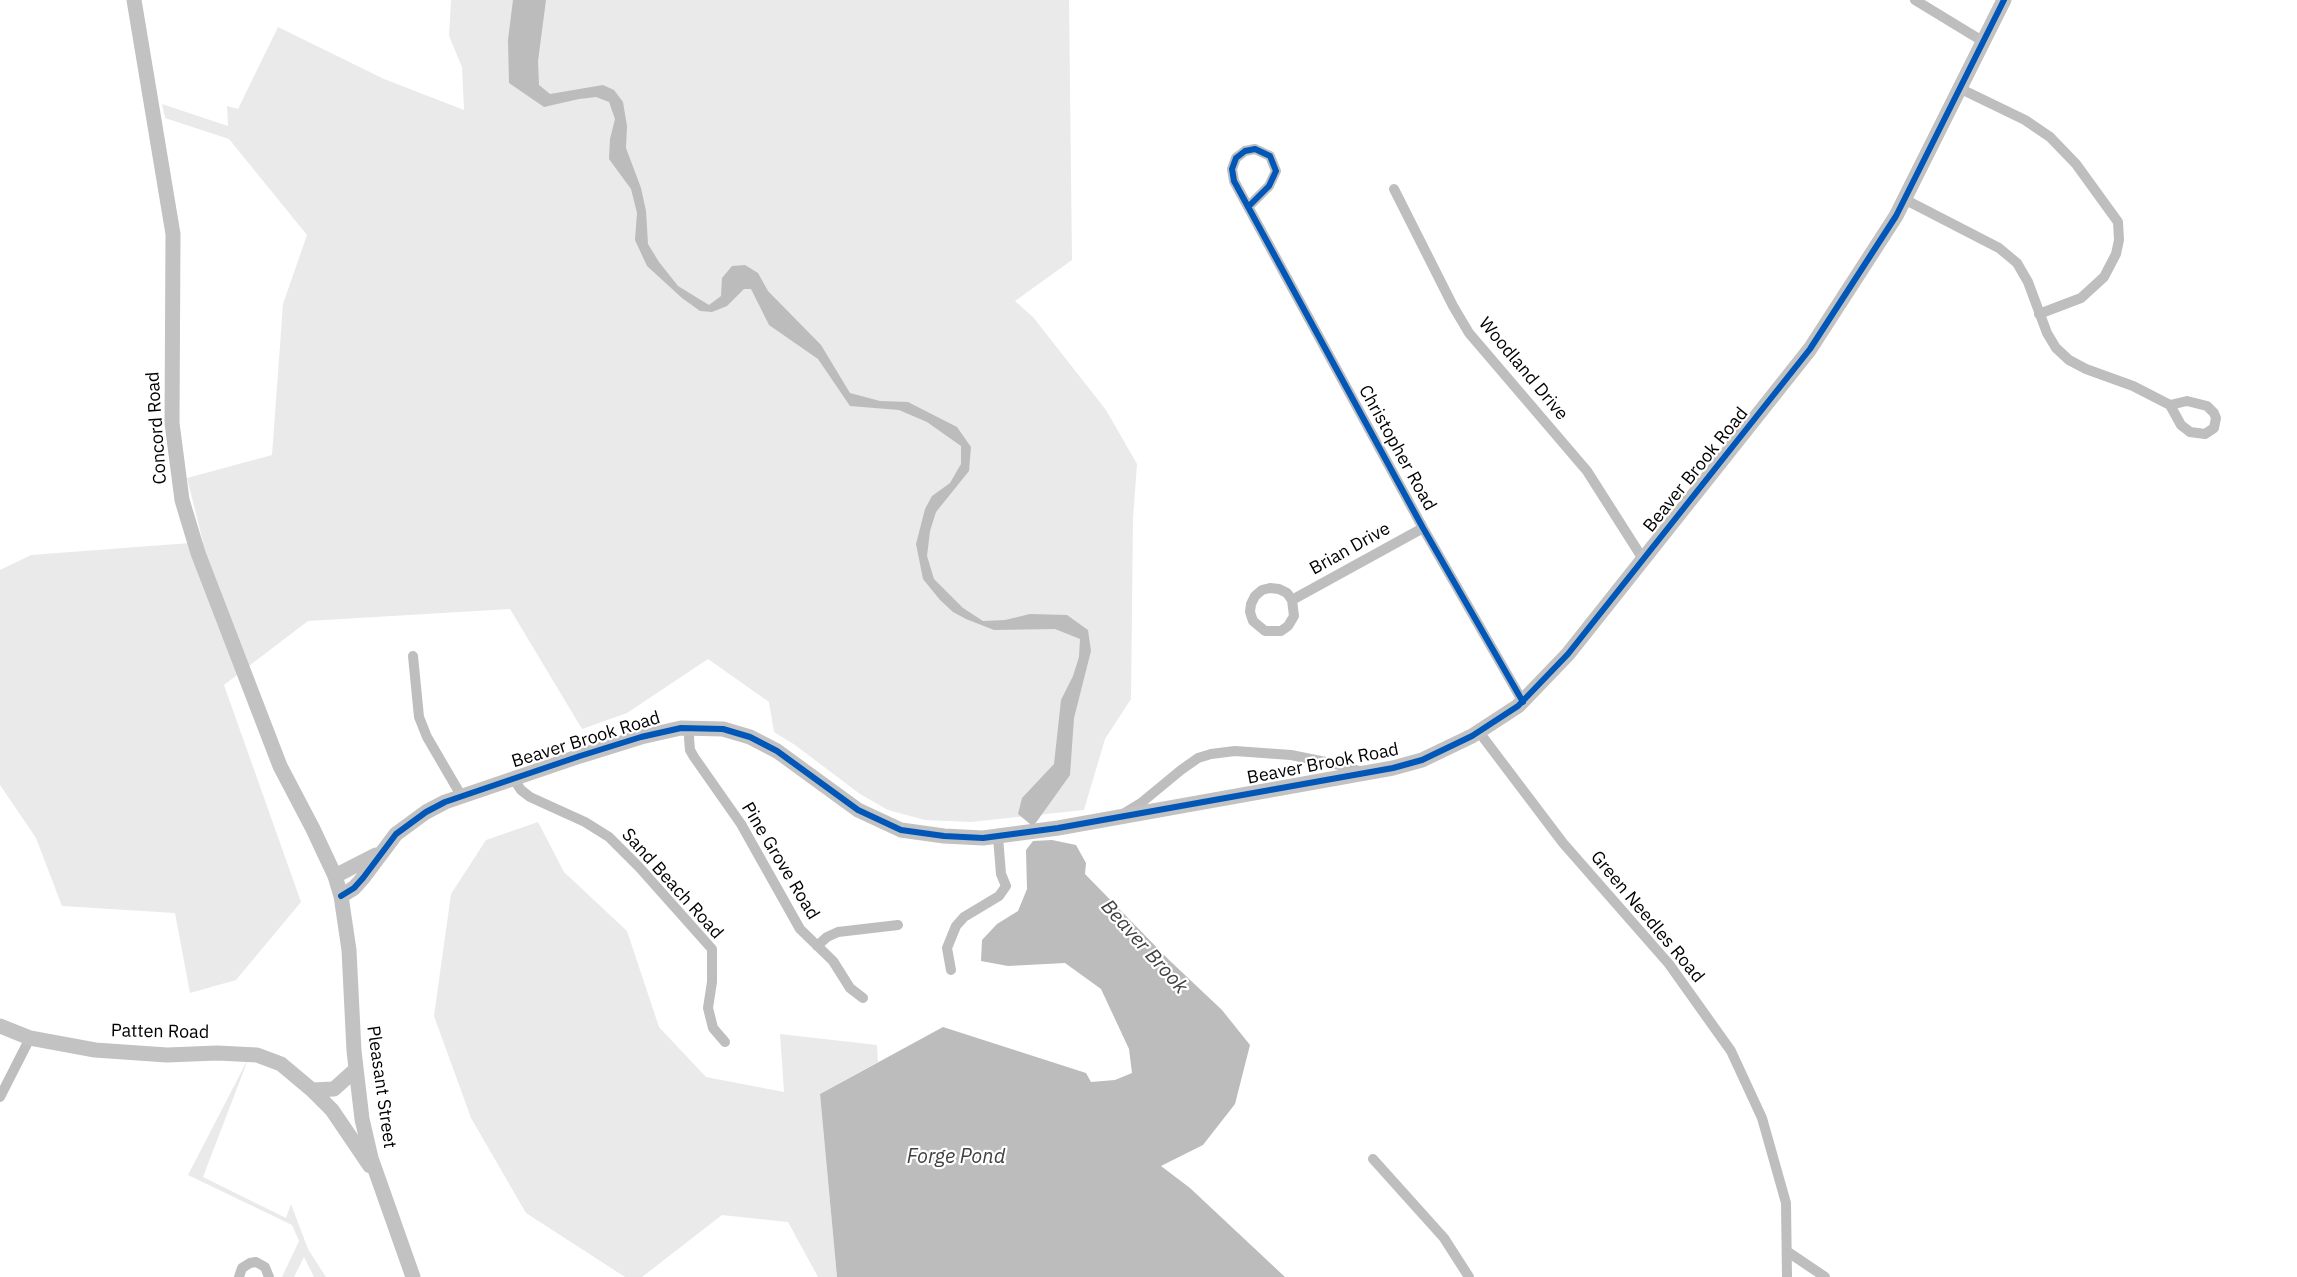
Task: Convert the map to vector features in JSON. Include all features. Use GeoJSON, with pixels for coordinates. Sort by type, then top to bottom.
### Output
{"type":"FeatureCollection","features":[{"type":"Feature","properties":{"kind":"street","name":"Concord Road"},"geometry":{"type":"LineString","coordinates":[[134,0],[173,234],[172,423],[182,500],[198,553],[280,766],[313,829],[335,876],[341,896]]}},
{"type":"Feature","properties":{"kind":"street"},"geometry":{"type":"LineString","coordinates":[[1915,0],[1984,42]]}},
{"type":"Feature","properties":{"kind":"street","name":"Beaver Brook Road"},"geometry":{"type":"LineString","coordinates":[[341,896],[359,883],[396,834],[426,812],[513,778],[669,730],[723,729],[750,737],[777,751],[858,810],[901,830],[944,836],[1003,836],[1058,828],[1365,773],[1422,760],[1479,732],[1523,702],[1568,654],[1813,346],[1881,242],[2004,0]]}},
{"type":"Feature","properties":{"kind":"street"},"geometry":{"type":"LineString","coordinates":[[1960,89],[2025,120],[2050,137],[2076,164],[2109,206],[2118,222],[2119,240],[2116,254],[2104,277],[2081,298],[2039,314]]}},
{"type":"Feature","properties":{"kind":"street","name":"Christopher Road"},"geometry":{"type":"LineString","coordinates":[[1248,207],[1269,186],[1276,171],[1270,156],[1255,149],[1240,154],[1232,169],[1234,181],[1248,207],[1423,528],[1523,702]]}},
{"type":"Feature","properties":{"kind":"street","name":"Woodland Drive"},"geometry":{"type":"LineString","coordinates":[[1394,189],[1453,306],[1470,333],[1587,471],[1643,559]]}},
{"type":"Feature","properties":{"kind":"street"},"geometry":{"type":"LineString","coordinates":[[1904,199],[1999,248],[2009,256],[2024,272],[2051,341],[2069,360],[2086,369],[2133,386],[2170,405]]}},
{"type":"Feature","properties":{"kind":"street","name":"Brian Drive"},"geometry":{"type":"LineString","coordinates":[[1292,600],[1423,528]]}},
{"type":"Feature","properties":{"kind":"street"},"geometry":{"type":"LineString","coordinates":[[1279,589],[1292,600],[1295,612],[1293,620],[1281,631],[1265,631],[1253,621],[1250,612],[1251,604],[1262,590],[1279,589]]}},
{"type":"Feature","properties":{"kind":"street"},"geometry":{"type":"LineString","coordinates":[[413,656],[419,717],[427,738],[462,797]]}},
{"type":"Feature","properties":{"kind":"street","name":"Pine Grove Road"},"geometry":{"type":"LineString","coordinates":[[690,728],[690,750],[741,824],[800,929],[833,961],[850,988],[863,998]]}},
{"type":"Feature","properties":{"kind":"street","name":"Green Needles Road"},"geometry":{"type":"LineString","coordinates":[[1479,732],[1563,843],[1669,964],[1731,1051],[1742,1078],[1754,1097],[1786,1203],[1787,1277]]}},
{"type":"Feature","properties":{"kind":"street"},"geometry":{"type":"LineString","coordinates":[[1120,816],[1141,803],[1198,758],[1211,754],[1235,751],[1291,755],[1340,765],[1365,773]]}},
{"type":"Feature","properties":{"kind":"street","name":"Sand Beach Road"},"geometry":{"type":"LineString","coordinates":[[513,778],[520,790],[530,797],[585,822],[609,837],[639,867],[712,950],[712,982],[708,1008],[713,1028],[725,1042]]}},
{"type":"Feature","properties":{"kind":"street"},"geometry":{"type":"LineString","coordinates":[[951,970],[947,948],[956,926],[964,917],[999,896],[1005,886],[1001,874],[1003,836]]}},
{"type":"Feature","properties":{"kind":"street","name":"Beaver Brook Road"},"geometry":{"type":"LineString","coordinates":[[335,876],[381,852]]}},
{"type":"Feature","properties":{"kind":"street","name":"Pleasant Street"},"geometry":{"type":"LineString","coordinates":[[341,896],[349,950],[356,1070],[362,1119],[378,1178],[413,1277]]}},
{"type":"Feature","properties":{"kind":"street"},"geometry":{"type":"LineString","coordinates":[[817,946],[827,937],[838,932],[898,925]]}},
{"type":"Feature","properties":{"kind":"street","name":"Patten Road"},"geometry":{"type":"LineString","coordinates":[[0,1026],[30,1038],[95,1050],[168,1055],[216,1053],[257,1055],[281,1064],[332,1110],[378,1178]]}},
{"type":"Feature","properties":{"kind":"street"},"geometry":{"type":"LineString","coordinates":[[0,1097],[30,1038]]}},
{"type":"Feature","properties":{"kind":"street"},"geometry":{"type":"LineString","coordinates":[[312,1090],[334,1089],[356,1070]]}},
{"type":"Feature","properties":{"kind":"street"},"geometry":{"type":"LineString","coordinates":[[1373,1160],[1444,1238],[1469,1277]]}},
{"type":"Feature","properties":{"kind":"street"},"geometry":{"type":"LineString","coordinates":[[1788,1251],[1825,1277]]}},
{"type":"Feature","properties":{"kind":"street"},"geometry":{"type":"LineString","coordinates":[[239,1277],[242,1268],[256,1262],[265,1267],[269,1277]]}},
{"type":"Feature","properties":{"kind":"shaded area"},"geometry":{"type":"Polygon","coordinates":[[[451,0],[1069,0],[1072,260],[1015,301],[1033,317],[1106,410],[1137,464],[1133,518],[1131,699],[1105,739],[1084,810],[971,822],[925,820],[888,810],[860,794],[774,732],[769,702],[708,659],[627,713],[582,729],[510,609],[308,621],[224,685],[301,902],[236,980],[190,993],[175,913],[62,906],[36,838],[0,785],[0,570],[31,555],[203,542],[187,478],[272,455],[283,304],[307,235],[229,139],[165,118],[162,104],[228,126],[227,106],[238,109],[278,27],[384,79],[464,110],[462,67],[449,36],[451,0]]]}},
{"type":"Feature","properties":{"kind":"shaded area"},"geometry":{"type":"Polygon","coordinates":[[[538,822],[564,872],[627,931],[659,1027],[706,1077],[784,1092],[780,1034],[877,1045],[878,1062],[820,1094],[837,1277],[818,1277],[788,1222],[722,1215],[642,1277],[625,1277],[526,1213],[471,1118],[434,1016],[451,894],[486,840],[538,822]]]}},
{"type":"Feature","properties":{"kind":"shaded area"},"geometry":{"type":"Polygon","coordinates":[[[249,1057],[203,1177],[286,1218],[291,1204],[308,1249],[326,1277],[314,1277],[304,1257],[294,1277],[282,1277],[299,1241],[292,1225],[188,1175],[249,1057]]]}},
{"type":"Feature","properties":{"kind":"water"},"geometry":{"type":"Polygon","coordinates":[[[513,0],[546,0],[538,61],[539,85],[550,94],[603,85],[614,90],[623,102],[627,126],[626,148],[641,188],[646,211],[648,244],[678,286],[709,305],[721,296],[722,278],[732,266],[745,265],[758,273],[768,291],[821,345],[850,393],[880,401],[908,402],[957,427],[971,447],[969,471],[936,512],[930,531],[927,556],[934,579],[963,608],[983,621],[1005,620],[1030,614],[1067,615],[1088,630],[1091,651],[1074,718],[1070,775],[1035,824],[1030,824],[1018,814],[1022,798],[1054,764],[1061,700],[1073,676],[1079,657],[1080,639],[1055,629],[994,630],[953,612],[923,579],[916,544],[925,509],[932,496],[950,483],[961,464],[961,446],[927,422],[899,410],[850,406],[818,359],[769,325],[751,289],[744,289],[727,306],[712,312],[700,311],[647,266],[635,240],[637,213],[631,189],[609,159],[610,139],[615,119],[609,102],[596,97],[544,107],[509,83],[508,40],[513,0]]]}},
{"type":"Feature","properties":{"kind":"water","name":"Forge Pond"},"geometry":{"type":"Polygon","coordinates":[[[1052,840],[1076,845],[1086,863],[1085,874],[1168,959],[1222,1010],[1250,1045],[1235,1104],[1203,1145],[1161,1166],[1190,1188],[1285,1277],[837,1277],[820,1094],[943,1027],[1086,1073],[1091,1082],[1115,1080],[1132,1073],[1129,1049],[1101,989],[1065,963],[1008,966],[981,961],[982,940],[997,924],[1018,911],[1027,889],[1026,850],[1033,841],[1052,840]]]}},
{"type":"Feature","properties":{"kind":"cycle path"},"geometry":{"type":"LineString","coordinates":[[341,896],[354,888],[363,878],[396,834],[426,812],[445,802],[580,756],[641,737],[681,728],[723,729],[750,737],[777,751],[858,810],[901,830],[983,838],[1058,828],[1393,768],[1422,760],[1472,736],[1518,706],[1568,654],[1810,349],[1896,216],[2004,0]]}},
{"type":"Feature","properties":{"kind":"cycle path"},"geometry":{"type":"LineString","coordinates":[[1248,207],[1269,186],[1276,171],[1270,156],[1255,149],[1245,151],[1236,158],[1232,169],[1234,181],[1423,528],[1523,702]]}},
{"type":"Feature","properties":{"kind":"water label","name":"Beaver Brook"},"geometry":{"type":"Point","coordinates":[1144,947]}}]}
